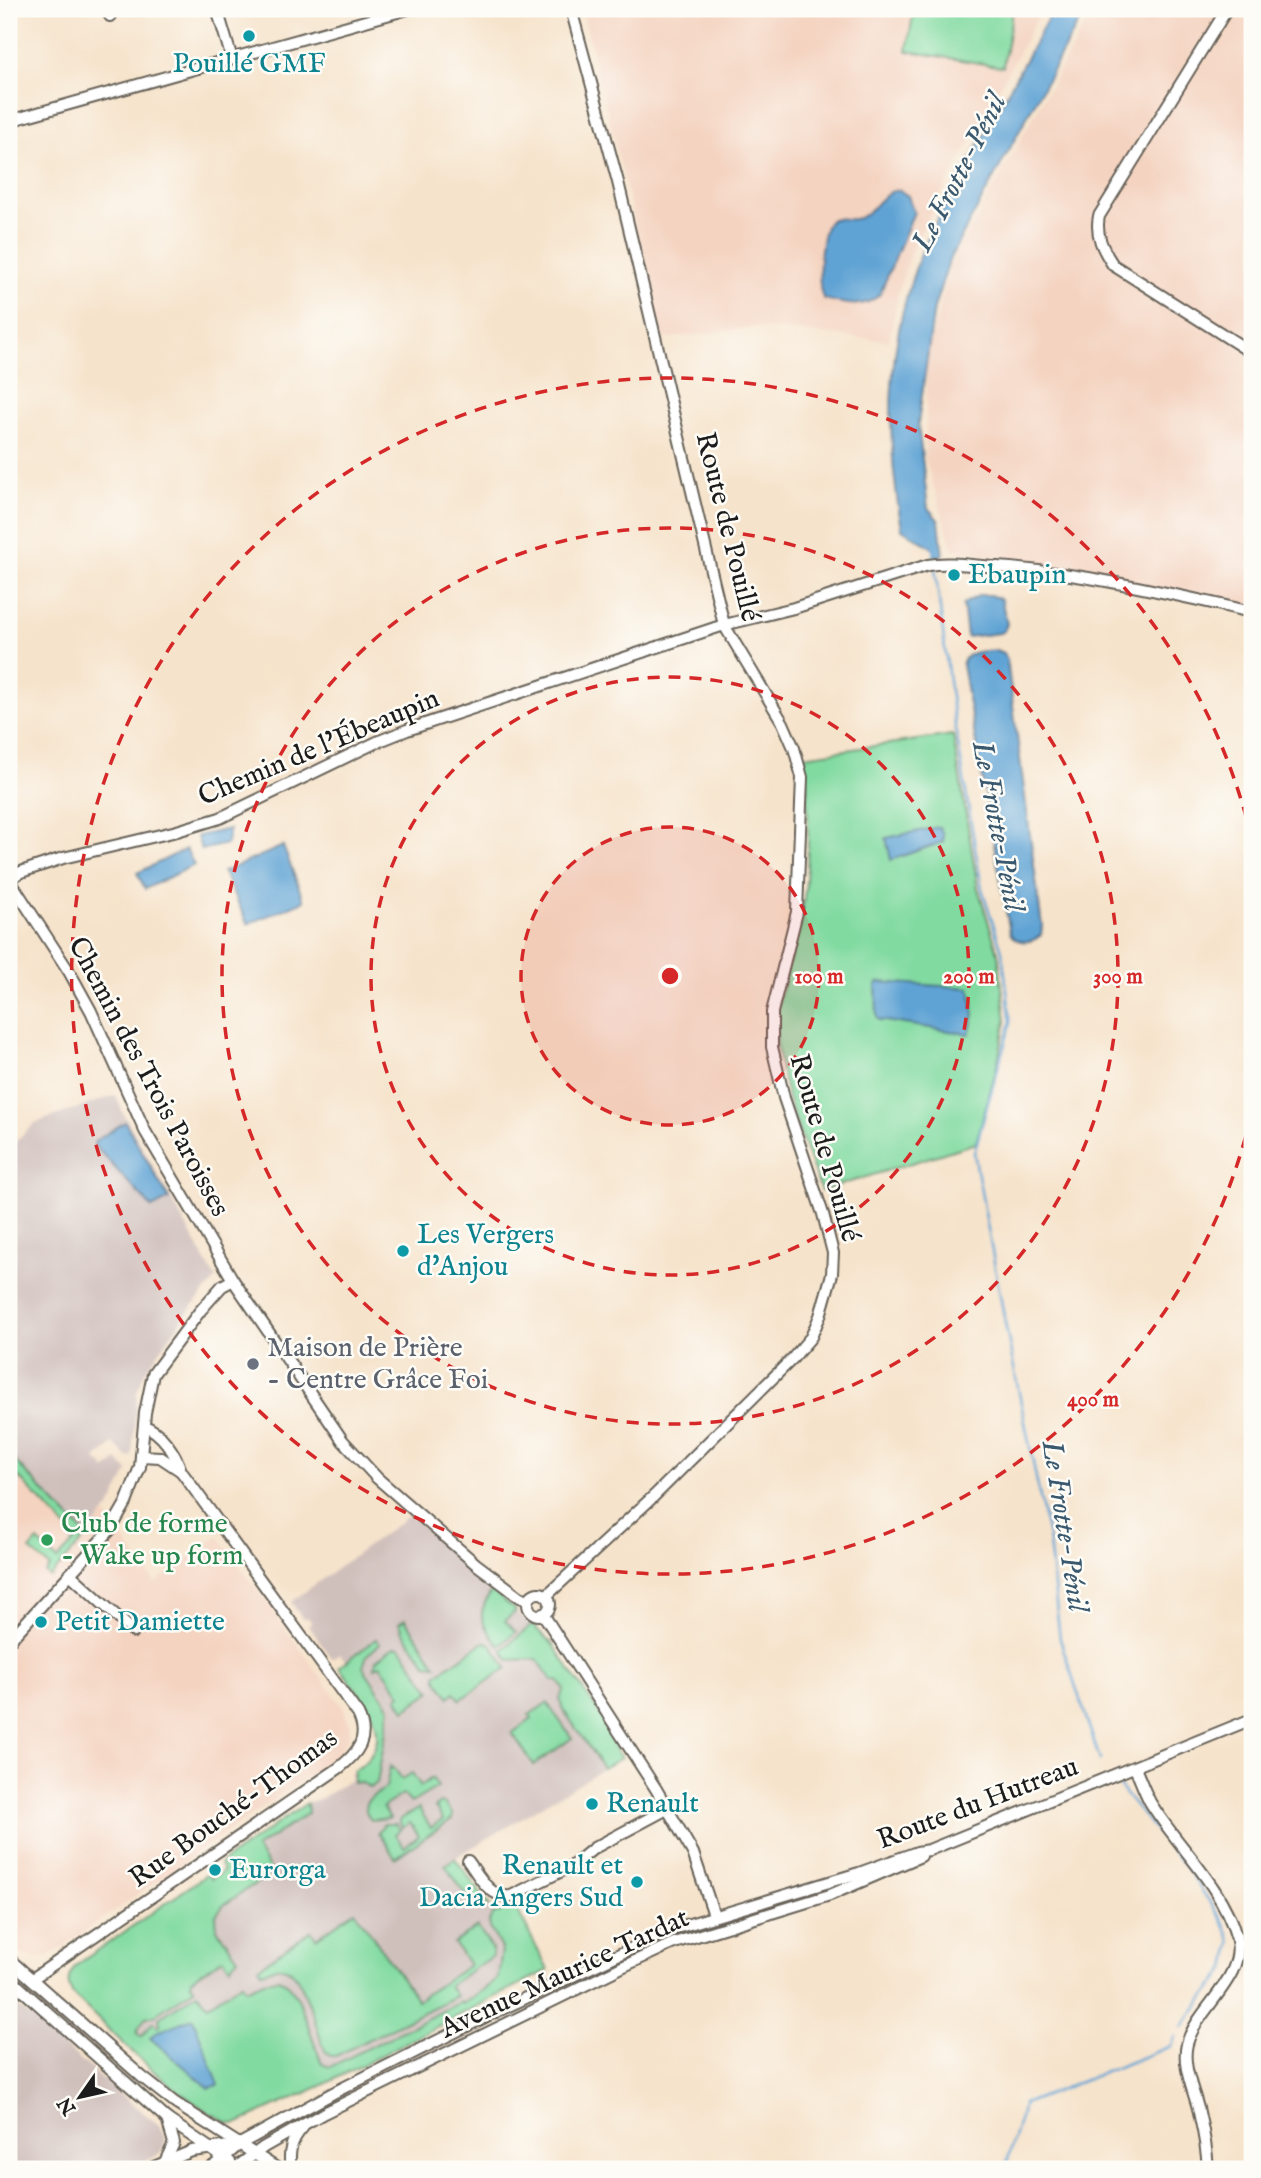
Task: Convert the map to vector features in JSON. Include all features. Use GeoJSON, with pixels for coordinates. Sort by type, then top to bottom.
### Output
{"type":"FeatureCollection","features":[{"type":"Feature","properties":{"kind":"street"},"geometry":{"type":"LineString","coordinates":[[216,9],[232,59]]}},
{"type":"Feature","properties":{"kind":"street"},"geometry":{"type":"LineString","coordinates":[[9,121],[408,9]]}},
{"type":"Feature","properties":{"kind":"street","name":"Route de Pouillé"},"geometry":{"type":"LineString","coordinates":[[546,1596],[654,1496],[811,1337],[832,1275],[833,1253],[826,1222],[784,1098],[772,1046],[772,1012],[797,912],[802,777],[783,723],[724,625],[620,188],[571,9]]}},
{"type":"Feature","properties":{"kind":"street"},"geometry":{"type":"LineString","coordinates":[[1227,9],[1099,216],[1097,226],[1101,247],[1113,265],[1252,353]]}},
{"type":"Feature","properties":{"kind":"street","name":"Chemin de l'Ébeaupin"},"geometry":{"type":"LineString","coordinates":[[9,879],[21,872],[63,858],[208,822],[407,730],[724,625],[794,608],[922,567],[943,563],[1098,579],[1252,612]]}},
{"type":"Feature","properties":{"kind":"street","name":"Chemin des Trois Paroisses"},"geometry":{"type":"LineString","coordinates":[[9,879],[70,973],[91,1011],[145,1131],[233,1280],[343,1441],[377,1478],[476,1564],[528,1600]]}},
{"type":"Feature","properties":{"kind":"street"},"geometry":{"type":"LineString","coordinates":[[9,1641],[111,1529],[136,1479],[150,1379],[211,1298],[222,1286],[233,1280]]}},
{"type":"Feature","properties":{"kind":"street","name":"Rue Bouché-Thomas"},"geometry":{"type":"LineString","coordinates":[[32,1979],[339,1768],[357,1752],[362,1740],[363,1727],[358,1714],[181,1471],[178,1461],[164,1442],[152,1429],[144,1426]]}},
{"type":"Feature","properties":{"kind":"street","name":"Rue Bouché-Thomas"},"geometry":{"type":"LineString","coordinates":[[141,1456],[160,1457],[181,1471]]}},
{"type":"Feature","properties":{"kind":"street"},"geometry":{"type":"LineString","coordinates":[[70,1574],[134,1632]]}},
{"type":"Feature","properties":{"kind":"street"},"geometry":{"type":"LineString","coordinates":[[536,1593],[546,1596],[550,1606],[543,1614],[533,1613],[529,1607],[528,1600],[536,1593]]}},
{"type":"Feature","properties":{"kind":"street"},"geometry":{"type":"LineString","coordinates":[[543,1614],[693,1853],[714,1915]]}},
{"type":"Feature","properties":{"kind":"street","name":"Route du Hutreau"},"geometry":{"type":"LineString","coordinates":[[714,1915],[929,1850],[1252,1719]]}},
{"type":"Feature","properties":{"kind":"street"},"geometry":{"type":"LineString","coordinates":[[1135,1768],[1150,1802],[1204,1874],[1237,1938],[1238,1954],[1234,1967],[1203,2012],[1186,2046],[1188,2073],[1200,2115],[1208,2169]]}},
{"type":"Feature","properties":{"kind":"street"},"geometry":{"type":"LineString","coordinates":[[468,1861],[492,1892],[511,1896],[572,1866],[594,1848],[667,1809]]}},
{"type":"Feature","properties":{"kind":"street","name":"Avenue Maurice Tardat"},"geometry":{"type":"LineString","coordinates":[[210,2169],[233,2165],[306,2123],[674,1943],[830,1895],[906,1864],[929,1850]]}},
{"type":"Feature","properties":{"kind":"street","name":"Avenue Maurice Tardat"},"geometry":{"type":"LineString","coordinates":[[233,2165],[240,2144],[333,2093],[673,1929],[714,1915]]}},
{"type":"Feature","properties":{"kind":"street"},"geometry":{"type":"LineString","coordinates":[[9,1959],[175,2103],[278,2169]]}},
{"type":"Feature","properties":{"kind":"street"},"geometry":{"type":"LineString","coordinates":[[9,1971],[19,1978],[32,1979]]}},
{"type":"Feature","properties":{"kind":"street"},"geometry":{"type":"LineString","coordinates":[[9,1978],[167,2119],[233,2165]]}},
{"type":"Feature","properties":{"kind":"street"},"geometry":{"type":"LineString","coordinates":[[32,1979],[29,1988],[32,1998]]}},
{"type":"Feature","properties":{"kind":"street"},"geometry":{"type":"LineString","coordinates":[[164,2164],[174,2143],[167,2119]]}},
{"type":"Feature","properties":{"kind":"street"},"geometry":{"type":"LineString","coordinates":[[291,2169],[291,2145],[306,2123]]}},
{"type":"Feature","properties":{"kind":"street"},"geometry":{"type":"LineString","coordinates":[[149,2169],[192,2151],[240,2144]]}},
{"type":"Feature","properties":{"kind":"shaded area"},"geometry":{"type":"Polygon","coordinates":[[[582,9],[1042,9],[912,249],[898,293],[889,341],[757,327],[663,339],[582,9]]]}},
{"type":"Feature","properties":{"kind":"shaded area"},"geometry":{"type":"Polygon","coordinates":[[[1094,9],[1252,9],[1252,609],[953,549],[925,458],[927,356],[951,263],[1094,9]]]}},
{"type":"Feature","properties":{"kind":"shaded area"},"geometry":{"type":"Polygon","coordinates":[[[116,1095],[122,1111],[216,1279],[190,1309],[146,1370],[137,1391],[132,1457],[127,1457],[114,1443],[96,1459],[106,1470],[117,1460],[128,1471],[112,1504],[87,1536],[9,1455],[9,1148],[35,1123],[116,1095]]]}},
{"type":"Feature","properties":{"kind":"shaded area"},"geometry":{"type":"Polygon","coordinates":[[[9,1455],[86,1536],[105,1514],[155,1583],[218,1536],[344,1709],[350,1727],[348,1740],[337,1756],[58,1950],[36,1958],[23,1955],[9,1944],[9,1455]]]}},
{"type":"Feature","properties":{"kind":"shaded area"},"geometry":{"type":"Polygon","coordinates":[[[410,1515],[466,1569],[549,1640],[620,1744],[614,1748],[621,1758],[455,1858],[495,1914],[515,1905],[548,1970],[321,2086],[236,2124],[228,2123],[180,2093],[157,2073],[74,1996],[68,1984],[69,1976],[78,1964],[208,1874],[211,1879],[223,1870],[220,1864],[241,1848],[307,1803],[317,1801],[350,1780],[351,1773],[370,1756],[376,1741],[377,1726],[372,1712],[339,1667],[346,1661],[340,1654],[332,1658],[308,1625],[310,1620],[307,1617],[303,1619],[291,1602],[410,1515]]]}},
{"type":"Feature","properties":{"kind":"shaded area"},"geometry":{"type":"Polygon","coordinates":[[[9,1998],[159,2125],[165,2137],[160,2153],[124,2169],[9,2169],[9,1998]]]}},
{"type":"Feature","properties":{"kind":"green space"},"geometry":{"type":"Polygon","coordinates":[[[914,9],[1013,9],[1003,67],[907,51],[914,9]]]}},
{"type":"Feature","properties":{"kind":"green space"},"geometry":{"type":"Polygon","coordinates":[[[953,735],[978,888],[998,953],[1006,1021],[976,1143],[821,1191],[786,1093],[776,1032],[778,1004],[798,931],[806,879],[808,815],[803,756],[953,735]]]}},
{"type":"Feature","properties":{"kind":"green space"},"geometry":{"type":"Polygon","coordinates":[[[9,1455],[87,1536],[50,1577],[45,1573],[50,1567],[30,1550],[38,1541],[57,1560],[77,1539],[9,1467],[9,1455]]]}},
{"type":"Feature","properties":{"kind":"green space"},"geometry":{"type":"Polygon","coordinates":[[[492,1590],[516,1611],[505,1621],[516,1632],[499,1646],[482,1620],[483,1607],[492,1590]]]}},
{"type":"Feature","properties":{"kind":"green space"},"geometry":{"type":"Polygon","coordinates":[[[405,1619],[436,1665],[427,1664],[401,1630],[399,1623],[405,1619]]]}},
{"type":"Feature","properties":{"kind":"green space"},"geometry":{"type":"Polygon","coordinates":[[[532,1625],[551,1642],[620,1744],[614,1748],[621,1758],[603,1768],[562,1708],[560,1699],[564,1689],[559,1682],[552,1680],[537,1659],[509,1660],[502,1650],[532,1625]]]}},
{"type":"Feature","properties":{"kind":"green space"},"geometry":{"type":"Polygon","coordinates":[[[376,1639],[380,1644],[367,1655],[363,1667],[390,1708],[377,1783],[370,1788],[353,1782],[354,1771],[368,1759],[376,1746],[374,1719],[339,1667],[376,1639]]]}},
{"type":"Feature","properties":{"kind":"green space"},"geometry":{"type":"Polygon","coordinates":[[[484,1642],[490,1643],[507,1668],[460,1700],[455,1692],[449,1697],[436,1677],[437,1674],[484,1642]]]}},
{"type":"Feature","properties":{"kind":"green space"},"geometry":{"type":"Polygon","coordinates":[[[394,1647],[400,1647],[431,1691],[405,1710],[397,1698],[401,1695],[380,1665],[375,1668],[376,1660],[394,1647]]]}},
{"type":"Feature","properties":{"kind":"green space"},"geometry":{"type":"Polygon","coordinates":[[[547,1703],[572,1738],[534,1765],[512,1733],[532,1719],[529,1715],[547,1703]]]}},
{"type":"Feature","properties":{"kind":"green space"},"geometry":{"type":"Polygon","coordinates":[[[390,1766],[402,1779],[412,1773],[421,1786],[432,1778],[438,1787],[411,1803],[403,1794],[383,1807],[390,1818],[371,1820],[365,1808],[366,1804],[386,1788],[390,1766]]]}},
{"type":"Feature","properties":{"kind":"green space"},"geometry":{"type":"Polygon","coordinates":[[[307,1803],[308,1813],[256,1848],[272,1872],[224,1905],[216,1915],[217,1929],[238,1958],[230,1967],[223,1958],[191,1980],[194,1989],[155,2015],[146,2017],[136,2032],[141,2037],[153,2022],[158,2027],[159,2018],[197,1993],[208,2005],[242,1983],[246,1989],[264,1981],[279,1979],[287,1983],[298,1998],[322,2064],[330,2067],[460,2002],[462,2004],[494,1982],[498,1977],[502,1950],[489,1921],[494,1913],[515,1905],[548,1970],[321,2086],[236,2124],[228,2123],[186,2097],[147,2065],[74,1996],[69,1987],[69,1979],[78,1964],[208,1874],[211,1879],[223,1871],[220,1864],[307,1803]]]}},
{"type":"Feature","properties":{"kind":"green space"},"geometry":{"type":"Polygon","coordinates":[[[444,1803],[453,1815],[452,1819],[395,1858],[378,1832],[384,1824],[396,1824],[400,1830],[395,1834],[404,1847],[419,1836],[410,1823],[402,1828],[399,1820],[419,1808],[431,1828],[443,1819],[435,1807],[444,1803]]]}},
{"type":"Feature","properties":{"kind":"green space"},"geometry":{"type":"Polygon","coordinates":[[[455,1858],[490,1906],[479,1906],[471,1902],[445,1865],[455,1858]]]}},
{"type":"Feature","properties":{"kind":"green space"},"geometry":{"type":"Polygon","coordinates":[[[355,1911],[417,2000],[469,1965],[454,1943],[477,1927],[493,1950],[492,1956],[449,1986],[456,1996],[336,2056],[330,2056],[325,2051],[305,1994],[295,1975],[282,1968],[262,1972],[259,1967],[311,1931],[316,1938],[355,1911]]]}},
{"type":"Feature","properties":{"kind":"water"},"geometry":{"type":"Polygon","coordinates":[[[1053,9],[1086,9],[950,258],[934,308],[918,424],[928,508],[939,521],[943,556],[934,556],[934,549],[902,529],[891,430],[891,397],[898,332],[926,241],[1053,9]]]}},
{"type":"Feature","properties":{"kind":"water"},"geometry":{"type":"Polygon","coordinates":[[[899,190],[908,196],[914,212],[880,294],[861,304],[824,299],[820,284],[820,261],[828,223],[837,218],[861,217],[886,195],[899,190]]]}},
{"type":"Feature","properties":{"kind":"water"},"geometry":{"type":"Polygon","coordinates":[[[980,595],[1001,599],[1007,624],[1000,633],[967,637],[963,604],[980,595]]]}},
{"type":"Feature","properties":{"kind":"water"},"geometry":{"type":"Polygon","coordinates":[[[996,650],[1003,653],[1007,660],[1042,926],[1041,935],[1028,941],[1020,941],[1010,933],[962,665],[971,654],[996,650]]]}},
{"type":"Feature","properties":{"kind":"water"},"geometry":{"type":"Polygon","coordinates":[[[939,827],[943,842],[891,860],[886,838],[939,827]]]}},
{"type":"Feature","properties":{"kind":"water"},"geometry":{"type":"Polygon","coordinates":[[[229,829],[227,844],[201,850],[197,836],[229,829]]]}},
{"type":"Feature","properties":{"kind":"water"},"geometry":{"type":"Polygon","coordinates":[[[283,846],[304,901],[248,924],[223,872],[283,846]]]}},
{"type":"Feature","properties":{"kind":"water"},"geometry":{"type":"Polygon","coordinates":[[[186,849],[194,865],[145,889],[137,873],[186,849]]]}},
{"type":"Feature","properties":{"kind":"water"},"geometry":{"type":"Polygon","coordinates":[[[880,982],[970,988],[974,1015],[969,1034],[879,1020],[876,984],[880,982]]]}},
{"type":"Feature","properties":{"kind":"water"},"geometry":{"type":"Polygon","coordinates":[[[125,1122],[169,1199],[152,1208],[94,1145],[95,1141],[125,1122]]]}},
{"type":"Feature","properties":{"kind":"water"},"geometry":{"type":"Polygon","coordinates":[[[193,2018],[219,2085],[209,2088],[150,2038],[156,2032],[193,2018]]]}},
{"type":"Feature","properties":{"kind":"waterway","name":"Le Frotte-Pénil"},"geometry":{"type":"LineString","coordinates":[[933,547],[934,561]]}},
{"type":"Feature","properties":{"kind":"waterway","name":"Le Frotte-Pénil"},"geometry":{"type":"LineString","coordinates":[[935,568],[953,713],[982,889],[1002,951],[1011,1022],[974,1153],[1049,1542],[1060,1639],[1100,1760]]}},
{"type":"Feature","properties":{"kind":"waterway","name":"Le Frotte-Pénil"},"geometry":{"type":"LineString","coordinates":[[1120,1787],[1188,1870],[1222,1920],[1231,1942],[1226,1969],[1182,2027]]}},
{"type":"Feature","properties":{"kind":"waterway","name":"Le Frotte-Pénil"},"geometry":{"type":"LineString","coordinates":[[1005,2169],[1024,2104],[1171,2046],[1176,2036]]}},
{"type":"Feature","properties":{"kind":"place","name":"Pouillé GMF"},"geometry":{"type":"Point","coordinates":[249,36]}},
{"type":"Feature","properties":{"kind":"place","name":"Ebaupin"},"geometry":{"type":"Point","coordinates":[954,575]}},
{"type":"Feature","properties":{"kind":"place","name":"Les Vergers d'Anjou"},"geometry":{"type":"Point","coordinates":[403,1251]}},
{"type":"Feature","properties":{"kind":"place","name":"Maison de Prière - Centre Grâce Foi"},"geometry":{"type":"Point","coordinates":[253,1364]}},
{"type":"Feature","properties":{"kind":"place","name":"Club de forme - Wake up form"},"geometry":{"type":"Point","coordinates":[47,1540]}},
{"type":"Feature","properties":{"kind":"place","name":"Petit Damiette"},"geometry":{"type":"Point","coordinates":[41,1622]}},
{"type":"Feature","properties":{"kind":"place","name":"Renault"},"geometry":{"type":"Point","coordinates":[592,1804]}},
{"type":"Feature","properties":{"kind":"place","name":"Eurorga"},"geometry":{"type":"Point","coordinates":[215,1870]}},
{"type":"Feature","properties":{"kind":"place","name":"Renault et Dacia Angers Sud"},"geometry":{"type":"Point","coordinates":[637,1882]}}]}
